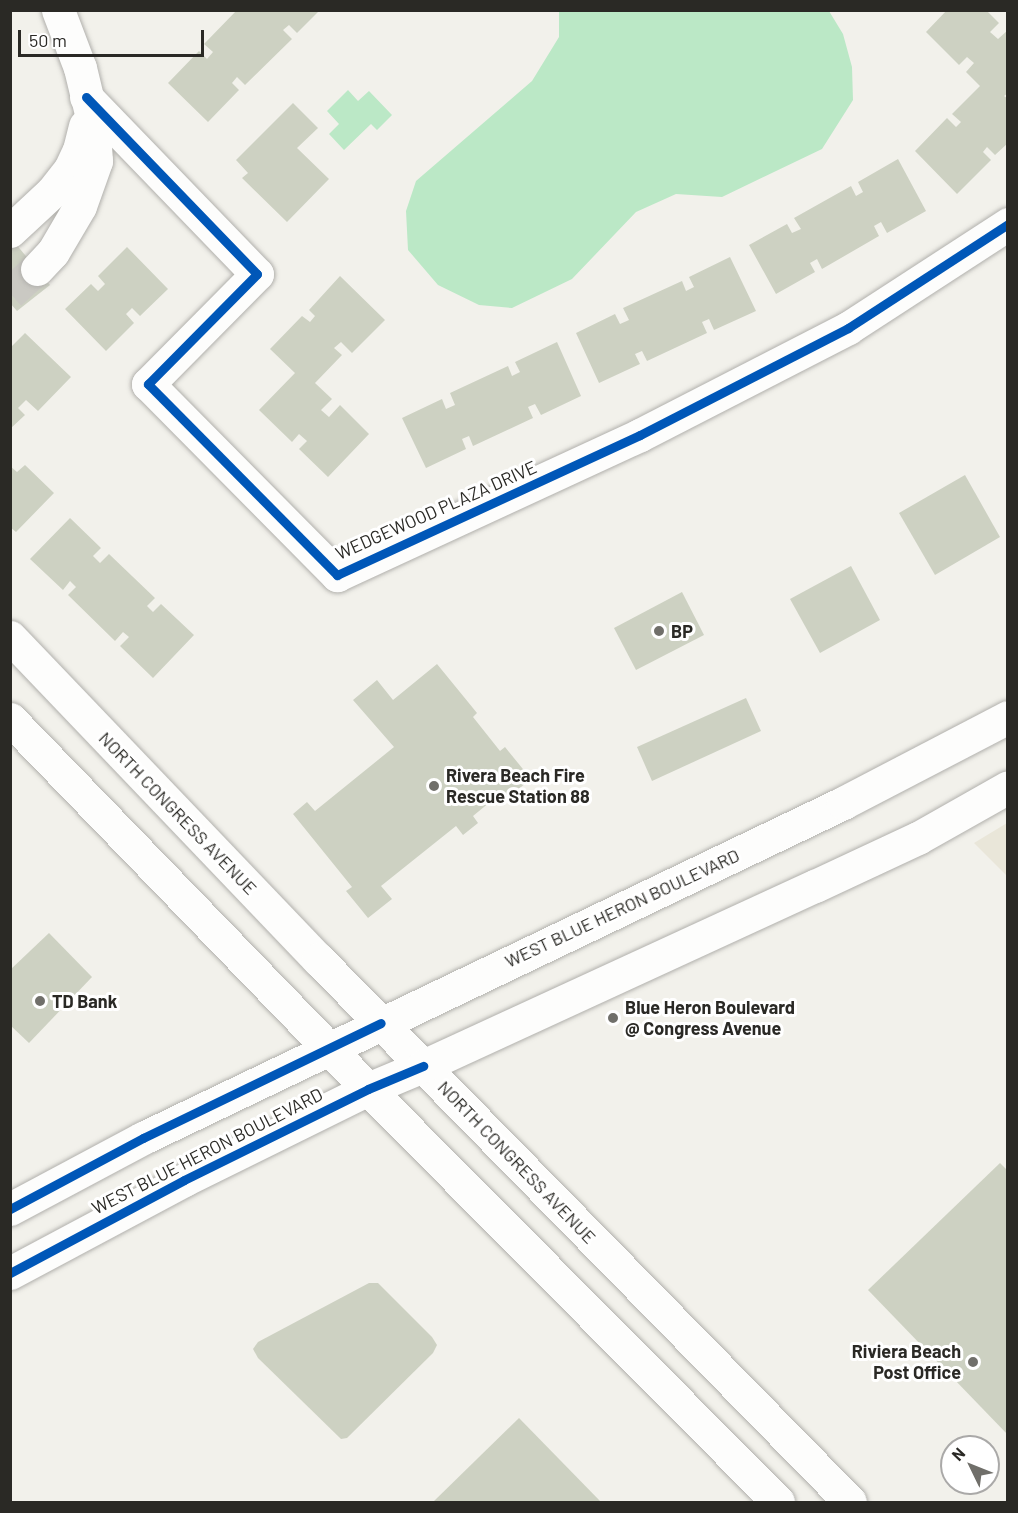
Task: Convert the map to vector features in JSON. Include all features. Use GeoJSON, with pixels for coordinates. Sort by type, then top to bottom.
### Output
{"type":"FeatureCollection","features":[{"type":"Feature","properties":{"kind":"street"},"geometry":{"type":"LineString","coordinates":[[37,269],[66,231],[90,181],[96,161],[96,144],[80,68],[58,10]]}},
{"type":"Feature","properties":{"kind":"street"},"geometry":{"type":"LineString","coordinates":[[10,231],[52,192],[70,169],[79,150],[85,128],[86,97]]}},
{"type":"Feature","properties":{"kind":"street","name":"WEDGEWOOD PLAZA DRIVE"},"geometry":{"type":"LineString","coordinates":[[86,97],[257,274],[148,384],[337,575],[640,435],[848,328],[1008,224]]}},
{"type":"Feature","properties":{"kind":"street","name":"NORTH CONGRESS AVENUE"},"geometry":{"type":"LineString","coordinates":[[10,637],[381,1023],[850,1503]]}},
{"type":"Feature","properties":{"kind":"street","name":"WEST BLUE HERON BOULEVARD"},"geometry":{"type":"LineString","coordinates":[[10,1209],[143,1138],[328,1047],[843,803],[1008,717]]}},
{"type":"Feature","properties":{"kind":"street"},"geometry":{"type":"LineString","coordinates":[[10,719],[368,1089],[778,1503]]}},
{"type":"Feature","properties":{"kind":"street","name":"WEST BLUE HERON BOULEVARD"},"geometry":{"type":"LineString","coordinates":[[10,1273],[173,1185],[368,1089],[423,1066],[908,843],[1008,787]]}},
{"type":"Feature","properties":{"kind":"shaded area"},"geometry":{"type":"Polygon","coordinates":[[[559,11],[829,11],[843,34],[852,67],[853,100],[822,149],[722,197],[676,194],[636,212],[572,279],[512,308],[479,305],[438,285],[408,250],[406,211],[416,181],[532,81],[559,37],[559,11]]]}},
{"type":"Feature","properties":{"kind":"shaded area"},"geometry":{"type":"Polygon","coordinates":[[[348,90],[358,101],[369,91],[392,115],[377,130],[371,124],[344,150],[329,134],[339,124],[327,111],[348,90]]]}},
{"type":"Feature","properties":{"kind":"shaded area"},"geometry":{"type":"Polygon","coordinates":[[[1007,823],[1007,876],[974,843],[1007,823]]]}},
{"type":"Feature","properties":{"kind":"building"},"geometry":{"type":"Polygon","coordinates":[[[237,10],[320,10],[297,33],[289,25],[283,30],[292,39],[245,85],[237,77],[232,83],[239,90],[208,122],[168,83],[199,51],[207,59],[213,52],[204,44],[237,10]]]}},
{"type":"Feature","properties":{"kind":"building"},"geometry":{"type":"Polygon","coordinates":[[[947,10],[986,10],[999,23],[990,32],[998,39],[1008,30],[1008,93],[1004,96],[1008,99],[1008,143],[995,155],[987,147],[983,152],[991,160],[957,194],[915,151],[947,118],[956,127],[961,122],[952,114],[980,86],[966,72],[974,63],[967,57],[959,65],[926,32],[947,10]]]}},
{"type":"Feature","properties":{"kind":"building"},"geometry":{"type":"Polygon","coordinates":[[[293,103],[318,128],[297,148],[329,179],[287,222],[242,178],[248,173],[236,160],[293,103]]]}},
{"type":"Feature","properties":{"kind":"building"},"geometry":{"type":"Polygon","coordinates":[[[898,159],[926,211],[887,233],[881,222],[874,226],[879,236],[822,269],[817,259],[810,263],[815,272],[776,294],[749,245],[787,224],[792,233],[801,229],[794,218],[851,186],[856,196],[863,192],[858,182],[898,159]]]}},
{"type":"Feature","properties":{"kind":"building"},"geometry":{"type":"Polygon","coordinates":[[[10,237],[50,285],[17,311],[10,303],[10,237]]]}},
{"type":"Feature","properties":{"kind":"building"},"geometry":{"type":"Polygon","coordinates":[[[127,247],[168,289],[140,316],[132,308],[126,314],[134,323],[106,351],[65,309],[91,284],[98,291],[105,284],[98,276],[127,247]]]}},
{"type":"Feature","properties":{"kind":"building"},"geometry":{"type":"Polygon","coordinates":[[[730,257],[756,311],[714,330],[709,319],[702,322],[707,333],[647,361],[642,351],[635,354],[640,364],[599,383],[576,333],[615,314],[620,324],[629,320],[623,308],[682,281],[686,291],[694,287],[689,277],[730,257]]]}},
{"type":"Feature","properties":{"kind":"building"},"geometry":{"type":"Polygon","coordinates":[[[340,276],[385,320],[352,353],[341,342],[334,348],[342,355],[315,383],[332,399],[321,410],[329,417],[340,405],[369,434],[328,477],[299,449],[307,441],[299,434],[292,442],[259,410],[295,373],[270,349],[302,316],[310,322],[315,316],[309,310],[340,276]]]}},
{"type":"Feature","properties":{"kind":"building"},"geometry":{"type":"Polygon","coordinates":[[[25,333],[71,377],[38,411],[26,400],[18,408],[25,415],[10,429],[10,348],[25,333]]]}},
{"type":"Feature","properties":{"kind":"building"},"geometry":{"type":"Polygon","coordinates":[[[557,342],[581,396],[541,415],[535,404],[528,407],[533,418],[473,446],[469,436],[462,439],[466,449],[426,468],[402,418],[442,399],[446,409],[455,405],[450,393],[508,366],[512,376],[520,372],[515,362],[557,342]]]}},
{"type":"Feature","properties":{"kind":"building"},"geometry":{"type":"Polygon","coordinates":[[[25,465],[54,493],[16,532],[10,527],[10,466],[17,472],[25,465]]]}},
{"type":"Feature","properties":{"kind":"building"},"geometry":{"type":"Polygon","coordinates":[[[965,475],[1000,537],[935,575],[899,513],[965,475]]]}},
{"type":"Feature","properties":{"kind":"building"},"geometry":{"type":"Polygon","coordinates":[[[70,518],[101,548],[93,556],[100,563],[109,554],[155,598],[147,606],[153,612],[161,604],[194,635],[153,678],[120,646],[129,637],[123,632],[115,641],[68,595],[76,587],[70,581],[63,590],[30,559],[70,518]]]}},
{"type":"Feature","properties":{"kind":"building"},"geometry":{"type":"Polygon","coordinates":[[[851,566],[880,620],[820,653],[790,599],[851,566]]]}},
{"type":"Feature","properties":{"kind":"building","name":"BP"},"geometry":{"type":"Polygon","coordinates":[[[682,592],[704,635],[636,670],[614,628],[682,592]]]}},
{"type":"Feature","properties":{"kind":"building","name":"Rivera Beach Fire Rescue Station 88"},"geometry":{"type":"Polygon","coordinates":[[[437,664],[477,713],[473,717],[500,751],[505,747],[531,779],[506,799],[501,793],[473,816],[478,823],[463,835],[456,826],[381,886],[392,899],[368,918],[346,891],[352,887],[293,814],[307,802],[315,811],[394,747],[353,700],[377,680],[393,700],[437,664]]]}},
{"type":"Feature","properties":{"kind":"building"},"geometry":{"type":"Polygon","coordinates":[[[746,698],[761,731],[652,781],[637,747],[746,698]]]}},
{"type":"Feature","properties":{"kind":"building","name":"TD Bank"},"geometry":{"type":"Polygon","coordinates":[[[49,933],[92,977],[29,1043],[10,1025],[10,970],[49,933]]]}},
{"type":"Feature","properties":{"kind":"building","name":"Riviera Beach Post Office"},"geometry":{"type":"Polygon","coordinates":[[[1000,1163],[1008,1171],[1008,1435],[868,1290],[1000,1163]]]}},
{"type":"Feature","properties":{"kind":"building"},"geometry":{"type":"Polygon","coordinates":[[[369,1283],[378,1283],[432,1337],[437,1345],[433,1353],[347,1438],[341,1439],[258,1358],[253,1349],[258,1342],[369,1283]]]}},
{"type":"Feature","properties":{"kind":"building"},"geometry":{"type":"Polygon","coordinates":[[[519,1418],[601,1502],[433,1502],[519,1418]]]}},
{"type":"Feature","properties":{"kind":"tunnel"},"geometry":{"type":"LineString","coordinates":[[10,293],[37,269]]}},
{"type":"Feature","properties":{"kind":"cycle path"},"geometry":{"type":"LineString","coordinates":[[86,97],[257,274],[148,384],[337,575],[640,435],[848,328],[1008,224]]}},
{"type":"Feature","properties":{"kind":"cycle path"},"geometry":{"type":"LineString","coordinates":[[10,1209],[143,1138],[381,1023]]}},
{"type":"Feature","properties":{"kind":"cycle path"},"geometry":{"type":"LineString","coordinates":[[10,1273],[184,1180],[368,1089],[423,1066]]}},
{"type":"Feature","properties":{"kind":"place","name":"BP"},"geometry":{"type":"Point","coordinates":[659,631]}},
{"type":"Feature","properties":{"kind":"place","name":"Rivera Beach Fire Rescue Station 88"},"geometry":{"type":"Point","coordinates":[434,786]}},
{"type":"Feature","properties":{"kind":"place","name":"TD Bank"},"geometry":{"type":"Point","coordinates":[40,1001]}},
{"type":"Feature","properties":{"kind":"place","name":"Blue Heron Boulevard @ Congress Avenue"},"geometry":{"type":"Point","coordinates":[613,1018]}},
{"type":"Feature","properties":{"kind":"place","name":"Riviera Beach Post Office"},"geometry":{"type":"Point","coordinates":[973,1362]}}]}
